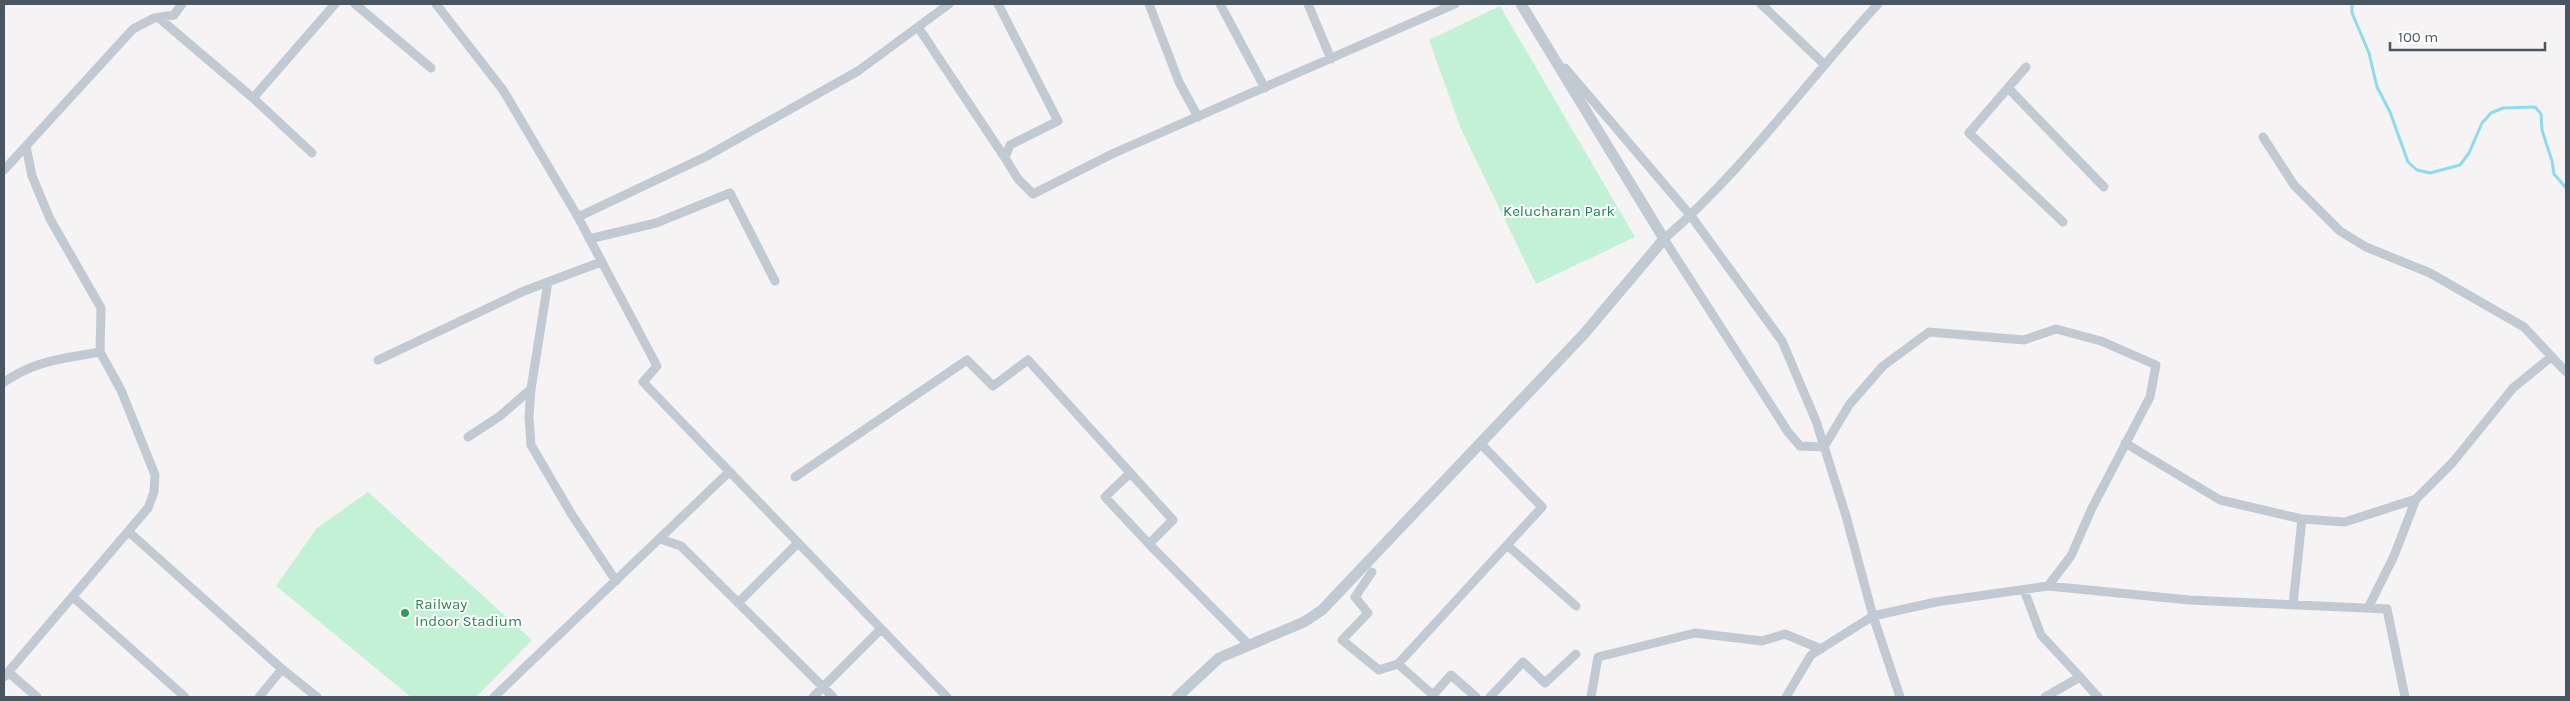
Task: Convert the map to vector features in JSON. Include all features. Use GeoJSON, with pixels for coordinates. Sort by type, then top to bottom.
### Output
{"type":"FeatureCollection","features":[{"type":"Feature","properties":{"kind":"street"},"geometry":{"type":"LineString","coordinates":[[4,170],[133,29],[159,18],[174,15],[182,4]]}},
{"type":"Feature","properties":{"kind":"street"},"geometry":{"type":"LineString","coordinates":[[253,98],[335,4]]}},
{"type":"Feature","properties":{"kind":"street"},"geometry":{"type":"LineString","coordinates":[[356,4],[431,68]]}},
{"type":"Feature","properties":{"kind":"street"},"geometry":{"type":"LineString","coordinates":[[436,4],[503,90],[578,217],[657,366],[643,382],[947,697]]}},
{"type":"Feature","properties":{"kind":"street"},"geometry":{"type":"LineString","coordinates":[[578,217],[707,156],[858,71],[949,4]]}},
{"type":"Feature","properties":{"kind":"street"},"geometry":{"type":"LineString","coordinates":[[998,4],[1058,121],[1010,145],[1006,158]]}},
{"type":"Feature","properties":{"kind":"street"},"geometry":{"type":"LineString","coordinates":[[1149,4],[1179,82],[1198,117]]}},
{"type":"Feature","properties":{"kind":"street"},"geometry":{"type":"LineString","coordinates":[[1220,4],[1265,88]]}},
{"type":"Feature","properties":{"kind":"street"},"geometry":{"type":"LineString","coordinates":[[1308,4],[1331,59]]}},
{"type":"Feature","properties":{"kind":"street"},"geometry":{"type":"LineString","coordinates":[[918,27],[1006,158],[1018,179],[1033,194],[1112,154],[1455,4]]}},
{"type":"Feature","properties":{"kind":"street"},"geometry":{"type":"LineString","coordinates":[[1521,4],[1664,239],[1788,432],[1800,446],[1824,447]]}},
{"type":"Feature","properties":{"kind":"street"},"geometry":{"type":"LineString","coordinates":[[1761,4],[1825,65]]}},
{"type":"Feature","properties":{"kind":"street"},"geometry":{"type":"LineString","coordinates":[[1182,695],[1219,658],[1248,644],[1304,622],[1322,610],[1482,444],[1584,334],[1664,239],[1690,216],[1771,132],[1825,65],[1878,4]]}},
{"type":"Feature","properties":{"kind":"street"},"geometry":{"type":"LineString","coordinates":[[159,18],[253,98],[312,153]]}},
{"type":"Feature","properties":{"kind":"street"},"geometry":{"type":"LineString","coordinates":[[1550,50],[1690,216],[1782,341],[1802,384],[1824,447],[1873,616],[1900,697]]}},
{"type":"Feature","properties":{"kind":"street"},"geometry":{"type":"LineString","coordinates":[[2026,67],[2009,89],[1969,133],[2063,222]]}},
{"type":"Feature","properties":{"kind":"street"},"geometry":{"type":"LineString","coordinates":[[2009,89],[2104,187]]}},
{"type":"Feature","properties":{"kind":"street"},"geometry":{"type":"LineString","coordinates":[[2263,137],[2294,185],[2340,231],[2366,246],[2430,273],[2524,327],[2566,372]]}},
{"type":"Feature","properties":{"kind":"street"},"geometry":{"type":"LineString","coordinates":[[26,146],[32,176],[50,219],[101,308],[100,352],[120,390],[155,474],[154,492],[148,508],[6,674],[37,697]]}},
{"type":"Feature","properties":{"kind":"street"},"geometry":{"type":"LineString","coordinates":[[589,239],[656,223],[730,193],[775,281]]}},
{"type":"Feature","properties":{"kind":"street"},"geometry":{"type":"LineString","coordinates":[[378,360],[548,282],[601,262]]}},
{"type":"Feature","properties":{"kind":"street"},"geometry":{"type":"LineString","coordinates":[[548,282],[531,389],[529,417],[531,445],[572,515],[616,581]]}},
{"type":"Feature","properties":{"kind":"street"},"geometry":{"type":"LineString","coordinates":[[1824,447],[1849,405],[1883,366],[1929,332],[2024,340],[2056,329],[2101,341],[2156,365],[2150,397],[2092,508],[2071,556],[2048,586]]}},
{"type":"Feature","properties":{"kind":"street"},"geometry":{"type":"LineString","coordinates":[[4,382],[23,369],[45,362],[100,352]]}},
{"type":"Feature","properties":{"kind":"street"},"geometry":{"type":"LineString","coordinates":[[2368,608],[2394,556],[2416,499],[2453,462],[2513,388],[2550,357]]}},
{"type":"Feature","properties":{"kind":"street"},"geometry":{"type":"LineString","coordinates":[[795,477],[967,360],[993,386],[1028,360],[1172,520],[1149,544]]}},
{"type":"Feature","properties":{"kind":"street"},"geometry":{"type":"LineString","coordinates":[[468,437],[500,416],[531,389]]}},
{"type":"Feature","properties":{"kind":"street"},"geometry":{"type":"LineString","coordinates":[[2125,443],[2220,500],[2302,519],[2344,522],[2416,499]]}},
{"type":"Feature","properties":{"kind":"street"},"geometry":{"type":"LineString","coordinates":[[1372,572],[1355,597],[1368,613],[1342,640],[1379,670],[1398,664],[1542,507],[1482,444]]}},
{"type":"Feature","properties":{"kind":"street"},"geometry":{"type":"LineString","coordinates":[[494,697],[729,472]]}},
{"type":"Feature","properties":{"kind":"street"},"geometry":{"type":"LineString","coordinates":[[1129,474],[1105,497],[1248,644]]}},
{"type":"Feature","properties":{"kind":"street"},"geometry":{"type":"LineString","coordinates":[[2293,605],[2302,519]]}},
{"type":"Feature","properties":{"kind":"street"},"geometry":{"type":"LineString","coordinates":[[129,532],[282,669],[317,697]]}},
{"type":"Feature","properties":{"kind":"street"},"geometry":{"type":"LineString","coordinates":[[660,539],[681,546],[833,697]]}},
{"type":"Feature","properties":{"kind":"street"},"geometry":{"type":"LineString","coordinates":[[738,603],[798,543]]}},
{"type":"Feature","properties":{"kind":"street"},"geometry":{"type":"LineString","coordinates":[[1507,545],[1576,606]]}},
{"type":"Feature","properties":{"kind":"street"},"geometry":{"type":"LineString","coordinates":[[1786,697],[1811,655],[1873,616],[1936,602],[2048,586],[2189,600],[2387,609],[2405,697]]}},
{"type":"Feature","properties":{"kind":"street"},"geometry":{"type":"LineString","coordinates":[[2024,590],[2041,635],[2098,697]]}},
{"type":"Feature","properties":{"kind":"street"},"geometry":{"type":"LineString","coordinates":[[73,597],[185,697]]}},
{"type":"Feature","properties":{"kind":"street"},"geometry":{"type":"LineString","coordinates":[[813,697],[881,629]]}},
{"type":"Feature","properties":{"kind":"street"},"geometry":{"type":"LineString","coordinates":[[1591,697],[1598,657],[1695,633],[1762,641],[1785,634],[1821,649]]}},
{"type":"Feature","properties":{"kind":"street"},"geometry":{"type":"LineString","coordinates":[[1490,697],[1523,662],[1545,683],[1576,654]]}},
{"type":"Feature","properties":{"kind":"street"},"geometry":{"type":"LineString","coordinates":[[1398,664],[1433,695],[1451,675],[1476,697]]}},
{"type":"Feature","properties":{"kind":"street"},"geometry":{"type":"LineString","coordinates":[[259,697],[282,669]]}},
{"type":"Feature","properties":{"kind":"street"},"geometry":{"type":"LineString","coordinates":[[2045,697],[2080,677]]}},
{"type":"Feature","properties":{"kind":"green space","name":"Kelucharan Park"},"geometry":{"type":"Polygon","coordinates":[[[1500,6],[1635,237],[1536,284],[1461,129],[1429,40],[1500,6]]]}},
{"type":"Feature","properties":{"kind":"green space","name":"Railway Indoor Stadium"},"geometry":{"type":"Polygon","coordinates":[[[368,492],[532,640],[476,697],[411,697],[276,586],[317,528],[368,492]]]}},
{"type":"Feature","properties":{"kind":"waterway"},"geometry":{"type":"LineString","coordinates":[[2352,4],[2352,13],[2369,53],[2377,87],[2390,112],[2408,162],[2417,170],[2430,173],[2460,165],[2469,153],[2482,123],[2491,113],[2503,108],[2535,107],[2541,114],[2542,130],[2554,174],[2566,188]]}},
{"type":"Feature","properties":{"kind":"place","name":"Railway Indoor Stadium"},"geometry":{"type":"Point","coordinates":[405,613]}}]}
